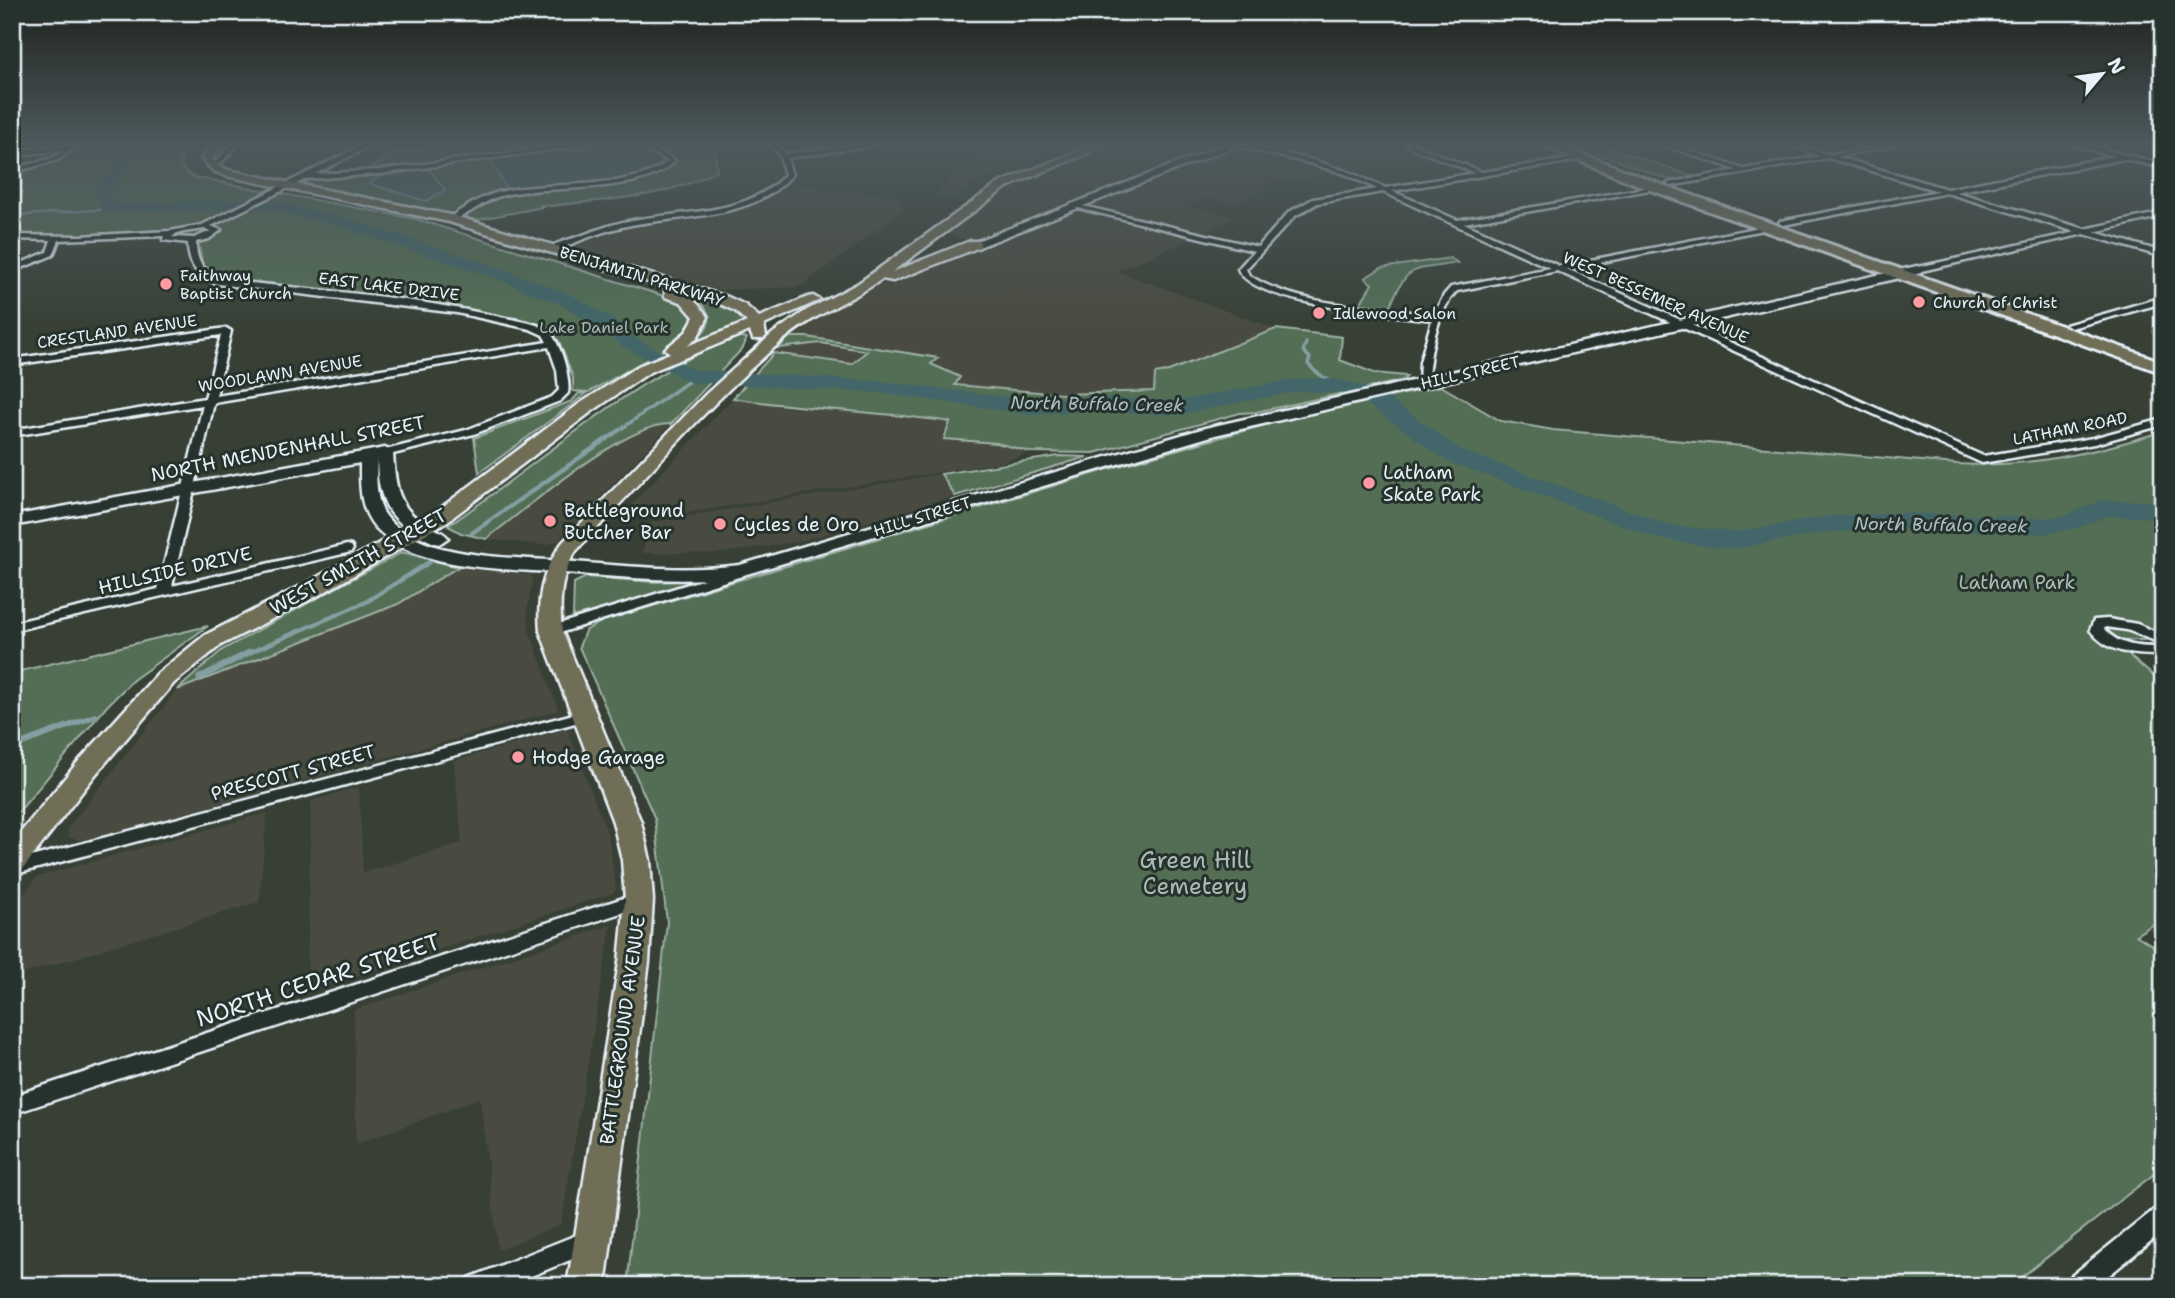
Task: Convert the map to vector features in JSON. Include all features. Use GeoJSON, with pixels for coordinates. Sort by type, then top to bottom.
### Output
{"type":"FeatureCollection","features":[{"type":"Feature","properties":{"kind":"highway"},"geometry":{"type":"LineString","coordinates":[[1708,206],[1775,225]]}},
{"type":"Feature","properties":{"kind":"highway"},"geometry":{"type":"LineString","coordinates":[[1725,206],[1909,272],[2163,357]]}},
{"type":"Feature","properties":{"kind":"highway"},"geometry":{"type":"LineString","coordinates":[[1909,272],[2163,368]]}},
{"type":"Feature","properties":{"kind":"main road","name":"BENJAMIN PARKWAY"},"geometry":{"type":"LineString","coordinates":[[356,206],[440,223],[686,299],[701,317],[692,335],[671,354]]}},
{"type":"Feature","properties":{"kind":"main road","name":"BENJAMIN PARKWAY"},"geometry":{"type":"LineString","coordinates":[[372,206],[451,219],[706,295],[738,306],[756,323]]}},
{"type":"Feature","properties":{"kind":"main road"},"geometry":{"type":"LineString","coordinates":[[560,560],[741,369],[856,279],[970,206]]}},
{"type":"Feature","properties":{"kind":"main road"},"geometry":{"type":"LineString","coordinates":[[931,229],[935,242],[942,245],[975,244]]}},
{"type":"Feature","properties":{"kind":"main road"},"geometry":{"type":"LineString","coordinates":[[741,369],[758,338],[756,323],[856,279],[975,244]]}},
{"type":"Feature","properties":{"kind":"main road"},"geometry":{"type":"LineString","coordinates":[[706,295],[772,306],[822,295]]}},
{"type":"Feature","properties":{"kind":"main road","name":"WEST SMITH STREET"},"geometry":{"type":"LineString","coordinates":[[12,863],[86,769],[166,678],[213,640],[441,517],[615,387],[645,369],[671,354],[756,323]]}},
{"type":"Feature","properties":{"kind":"main road","name":"BATTLEGROUND AVENUE"},"geometry":{"type":"LineString","coordinates":[[560,560],[548,610],[551,631],[627,822],[636,860],[639,900],[634,962],[586,1286]]}},
{"type":"Feature","properties":{"kind":"street"},"geometry":{"type":"LineString","coordinates":[[204,227],[248,206]]}},
{"type":"Feature","properties":{"kind":"street"},"geometry":{"type":"LineString","coordinates":[[451,219],[464,215],[473,206]]}},
{"type":"Feature","properties":{"kind":"street"},"geometry":{"type":"LineString","coordinates":[[551,248],[624,224],[734,206]]}},
{"type":"Feature","properties":{"kind":"street"},"geometry":{"type":"LineString","coordinates":[[975,244],[1073,206],[1258,248]]}},
{"type":"Feature","properties":{"kind":"street"},"geometry":{"type":"LineString","coordinates":[[1304,206],[1258,248],[1242,269],[1245,276],[1258,284],[1311,300],[1438,317]]}},
{"type":"Feature","properties":{"kind":"street","name":"WEST BESSEMER AVENUE"},"geometry":{"type":"LineString","coordinates":[[1421,206],[1982,460]]}},
{"type":"Feature","properties":{"kind":"street"},"geometry":{"type":"LineString","coordinates":[[1457,222],[1550,206]]}},
{"type":"Feature","properties":{"kind":"street"},"geometry":{"type":"LineString","coordinates":[[1423,383],[1423,368],[1438,317],[1448,293],[1454,289],[1873,206]]}},
{"type":"Feature","properties":{"kind":"street"},"geometry":{"type":"LineString","coordinates":[[1996,206],[2163,255]]}},
{"type":"Feature","properties":{"kind":"street","name":"HILL STREET"},"geometry":{"type":"LineString","coordinates":[[551,631],[785,557],[1159,446],[1321,406],[2163,214]]}},
{"type":"Feature","properties":{"kind":"street"},"geometry":{"type":"LineString","coordinates":[[12,237],[55,239],[170,233],[204,227],[215,228],[216,232],[192,240],[167,239],[170,233]]}},
{"type":"Feature","properties":{"kind":"street"},"geometry":{"type":"LineString","coordinates":[[12,270],[50,253],[55,239]]}},
{"type":"Feature","properties":{"kind":"street","name":"EAST LAKE DRIVE"},"geometry":{"type":"LineString","coordinates":[[192,240],[192,260],[197,269],[202,275],[220,282],[457,310],[533,327],[546,333],[553,344]]}},
{"type":"Feature","properties":{"kind":"street"},"geometry":{"type":"LineString","coordinates":[[2071,325],[2163,300]]}},
{"type":"Feature","properties":{"kind":"street","name":"CRESTLAND AVENUE"},"geometry":{"type":"LineString","coordinates":[[12,362],[226,331],[209,400]]}},
{"type":"Feature","properties":{"kind":"street","name":"NORTH MENDENHALL STREET"},"geometry":{"type":"LineString","coordinates":[[12,521],[377,454],[492,425],[544,405],[564,393],[562,370],[553,344]]}},
{"type":"Feature","properties":{"kind":"street","name":"WOODLAWN AVENUE"},"geometry":{"type":"LineString","coordinates":[[12,433],[553,344]]}},
{"type":"Feature","properties":{"kind":"street"},"geometry":{"type":"LineString","coordinates":[[164,593],[209,400]]}},
{"type":"Feature","properties":{"kind":"street","name":"LATHAM ROAD"},"geometry":{"type":"LineString","coordinates":[[1982,460],[2094,441],[2163,422]]}},
{"type":"Feature","properties":{"kind":"street","name":"HILL STREET"},"geometry":{"type":"LineString","coordinates":[[377,454],[367,475],[371,505],[382,524],[412,534],[452,556],[684,563],[769,555],[785,557]]}},
{"type":"Feature","properties":{"kind":"street","name":"HILLSIDE DRIVE"},"geometry":{"type":"LineString","coordinates":[[12,627],[347,549]]}},
{"type":"Feature","properties":{"kind":"street","name":"HILL STREET"},"geometry":{"type":"LineString","coordinates":[[560,560],[659,577],[750,569]]}},
{"type":"Feature","properties":{"kind":"street"},"geometry":{"type":"LineString","coordinates":[[2163,640],[2130,626],[2112,622],[2099,623],[2097,630],[2106,641],[2128,651],[2163,651]]}},
{"type":"Feature","properties":{"kind":"street","name":"PRESCOTT STREET"},"geometry":{"type":"LineString","coordinates":[[12,869],[585,716]]}},
{"type":"Feature","properties":{"kind":"street","name":"NORTH CEDAR STREET"},"geometry":{"type":"LineString","coordinates":[[12,1105],[639,900]]}},
{"type":"Feature","properties":{"kind":"street"},"geometry":{"type":"LineString","coordinates":[[2077,1286],[2163,1217]]}},
{"type":"Feature","properties":{"kind":"street"},"geometry":{"type":"LineString","coordinates":[[477,1286],[593,1239]]}},
{"type":"Feature","properties":{"kind":"shaded area"},"geometry":{"type":"Polygon","coordinates":[[[750,206],[902,206],[904,210],[800,287],[717,290],[572,247],[636,225],[723,213],[750,206]]]}},
{"type":"Feature","properties":{"kind":"shaded area"},"geometry":{"type":"Polygon","coordinates":[[[985,206],[1063,206],[969,241],[947,233],[985,206]]]}},
{"type":"Feature","properties":{"kind":"shaded area"},"geometry":{"type":"Polygon","coordinates":[[[1091,206],[1188,206],[1234,217],[1203,233],[1091,206]]]}},
{"type":"Feature","properties":{"kind":"shaded area"},"geometry":{"type":"Polygon","coordinates":[[[1075,210],[1193,238],[1117,271],[1276,329],[1155,374],[1154,391],[1084,394],[954,385],[931,363],[937,358],[807,337],[789,337],[810,321],[875,286],[1075,210]]]}},
{"type":"Feature","properties":{"kind":"shaded area"},"geometry":{"type":"Polygon","coordinates":[[[821,343],[867,351],[853,364],[774,353],[779,348],[821,343]]]}},
{"type":"Feature","properties":{"kind":"shaded area"},"geometry":{"type":"Polygon","coordinates":[[[733,398],[790,408],[891,413],[951,422],[944,439],[997,443],[1030,452],[1002,462],[648,519],[623,514],[733,398]]]}},
{"type":"Feature","properties":{"kind":"shaded area"},"geometry":{"type":"Polygon","coordinates":[[[659,424],[671,424],[557,541],[545,545],[486,539],[596,457],[632,435],[659,424]]]}},
{"type":"Feature","properties":{"kind":"shaded area"},"geometry":{"type":"Polygon","coordinates":[[[941,474],[955,496],[802,541],[723,553],[643,553],[647,523],[941,474]]]}},
{"type":"Feature","properties":{"kind":"shaded area"},"geometry":{"type":"Polygon","coordinates":[[[458,567],[531,575],[527,610],[529,630],[558,709],[556,711],[92,839],[78,840],[69,837],[68,828],[177,690],[398,604],[458,567]]]}},
{"type":"Feature","properties":{"kind":"shaded area"},"geometry":{"type":"Polygon","coordinates":[[[567,729],[608,835],[616,889],[613,893],[307,992],[311,801],[359,787],[363,873],[462,843],[454,761],[567,729]]]}},
{"type":"Feature","properties":{"kind":"shaded area"},"geometry":{"type":"Polygon","coordinates":[[[267,813],[259,902],[12,977],[12,910],[37,877],[267,813]]]}},
{"type":"Feature","properties":{"kind":"shaded area"},"geometry":{"type":"Polygon","coordinates":[[[611,925],[561,1224],[498,1250],[480,1098],[356,1144],[354,1010],[611,925]]]}},
{"type":"Feature","properties":{"kind":"green space","name":"Lake Daniel Park"},"geometry":{"type":"Polygon","coordinates":[[[12,206],[345,206],[416,219],[680,301],[695,317],[685,338],[589,392],[573,391],[573,378],[559,341],[535,326],[473,310],[239,281],[203,266],[198,240],[169,237],[173,234],[82,237],[12,235],[12,206]]]}},
{"type":"Feature","properties":{"kind":"green space"},"geometry":{"type":"Polygon","coordinates":[[[407,206],[543,207],[476,220],[407,206]]]}},
{"type":"Feature","properties":{"kind":"green space"},"geometry":{"type":"Polygon","coordinates":[[[1450,258],[1458,263],[1421,269],[1408,275],[1390,307],[1360,304],[1372,284],[1365,278],[1381,268],[1450,258]]]}},
{"type":"Feature","properties":{"kind":"green space"},"geometry":{"type":"Polygon","coordinates":[[[690,296],[726,306],[747,321],[685,346],[701,334],[709,322],[706,309],[690,296]]]}},
{"type":"Feature","properties":{"kind":"green space"},"geometry":{"type":"Polygon","coordinates":[[[1276,329],[1342,337],[1340,360],[1374,373],[1407,376],[1404,380],[1256,412],[1240,413],[1094,453],[1030,452],[997,443],[944,439],[950,422],[733,398],[774,353],[852,364],[867,351],[821,343],[779,348],[789,337],[807,337],[938,358],[931,364],[960,377],[955,385],[1063,394],[1154,391],[1155,374],[1276,329]]]}},
{"type":"Feature","properties":{"kind":"green space"},"geometry":{"type":"Polygon","coordinates":[[[737,336],[747,338],[743,348],[671,424],[652,427],[603,452],[486,539],[461,533],[448,526],[623,398],[697,354],[737,336]]]}},
{"type":"Feature","properties":{"kind":"green space","name":"Green Hill Cemetery"},"geometry":{"type":"Polygon","coordinates":[[[1441,386],[1501,421],[1553,430],[1957,464],[1983,465],[2062,457],[2163,431],[2163,639],[2121,641],[2132,658],[2163,684],[2163,918],[2136,935],[2163,952],[2163,1167],[2010,1286],[627,1286],[667,922],[655,819],[579,647],[585,631],[603,621],[1136,461],[1272,423],[1441,386]]]}},
{"type":"Feature","properties":{"kind":"green space"},"geometry":{"type":"Polygon","coordinates":[[[579,393],[586,394],[479,473],[474,438],[572,401],[579,393]]]}},
{"type":"Feature","properties":{"kind":"green space"},"geometry":{"type":"Polygon","coordinates":[[[1059,456],[1087,457],[955,496],[941,474],[1059,456]]]}},
{"type":"Feature","properties":{"kind":"green space"},"geometry":{"type":"Polygon","coordinates":[[[402,552],[458,567],[398,604],[177,690],[222,650],[402,552]]]}},
{"type":"Feature","properties":{"kind":"green space"},"geometry":{"type":"Polygon","coordinates":[[[586,577],[654,582],[704,580],[573,617],[574,583],[586,577]]]}},
{"type":"Feature","properties":{"kind":"green space"},"geometry":{"type":"Polygon","coordinates":[[[208,626],[133,680],[107,706],[12,820],[12,673],[208,626]]]}},
{"type":"Feature","properties":{"kind":"waterway","name":"North Buffalo Creek"},"geometry":{"type":"LineString","coordinates":[[107,206],[108,209],[217,206]]}},
{"type":"Feature","properties":{"kind":"waterway","name":"North Buffalo Creek"},"geometry":{"type":"LineString","coordinates":[[274,206],[346,223],[498,273],[567,300],[612,327],[629,342],[689,376],[880,387],[1030,407],[1089,404],[1177,408],[1298,385],[1345,387],[1372,397],[1455,456],[1665,532],[1717,540],[1736,540],[1831,524],[1904,521],[2044,526],[2069,523],[2103,508],[2163,510]]}},
{"type":"Feature","properties":{"kind":"waterway"},"geometry":{"type":"LineString","coordinates":[[12,216],[108,209]]}},
{"type":"Feature","properties":{"kind":"waterway"},"geometry":{"type":"LineString","coordinates":[[1306,343],[1303,351],[1310,358],[1308,364],[1325,378],[1345,387]]}},
{"type":"Feature","properties":{"kind":"waterway"},"geometry":{"type":"LineString","coordinates":[[607,439],[696,376]]}},
{"type":"Feature","properties":{"kind":"waterway"},"geometry":{"type":"LineString","coordinates":[[472,533],[609,437]]}},
{"type":"Feature","properties":{"kind":"waterway"},"geometry":{"type":"LineString","coordinates":[[247,654],[366,602],[431,561]]}},
{"type":"Feature","properties":{"kind":"waterway"},"geometry":{"type":"LineString","coordinates":[[199,678],[247,654]]}},
{"type":"Feature","properties":{"kind":"waterway"},"geometry":{"type":"LineString","coordinates":[[12,747],[95,716]]}},
{"type":"Feature","properties":{"kind":"place","name":"Faithway Baptist Church"},"geometry":{"type":"Point","coordinates":[166,284]}},
{"type":"Feature","properties":{"kind":"place","name":"Church of Christ"},"geometry":{"type":"Point","coordinates":[1919,302]}},
{"type":"Feature","properties":{"kind":"place","name":"Idlewood Salon"},"geometry":{"type":"Point","coordinates":[1319,313]}},
{"type":"Feature","properties":{"kind":"place","name":"Latham Skate Park"},"geometry":{"type":"Point","coordinates":[1369,483]}},
{"type":"Feature","properties":{"kind":"place","name":"Battleground Butcher Bar"},"geometry":{"type":"Point","coordinates":[550,521]}},
{"type":"Feature","properties":{"kind":"place","name":"Cycles de Oro"},"geometry":{"type":"Point","coordinates":[720,524]}},
{"type":"Feature","properties":{"kind":"place","name":"Hodge Garage"},"geometry":{"type":"Point","coordinates":[518,757]}},
{"type":"Feature","properties":{"kind":"park label","name":"Latham Park"},"geometry":{"type":"Point","coordinates":[2017,582]}}]}
